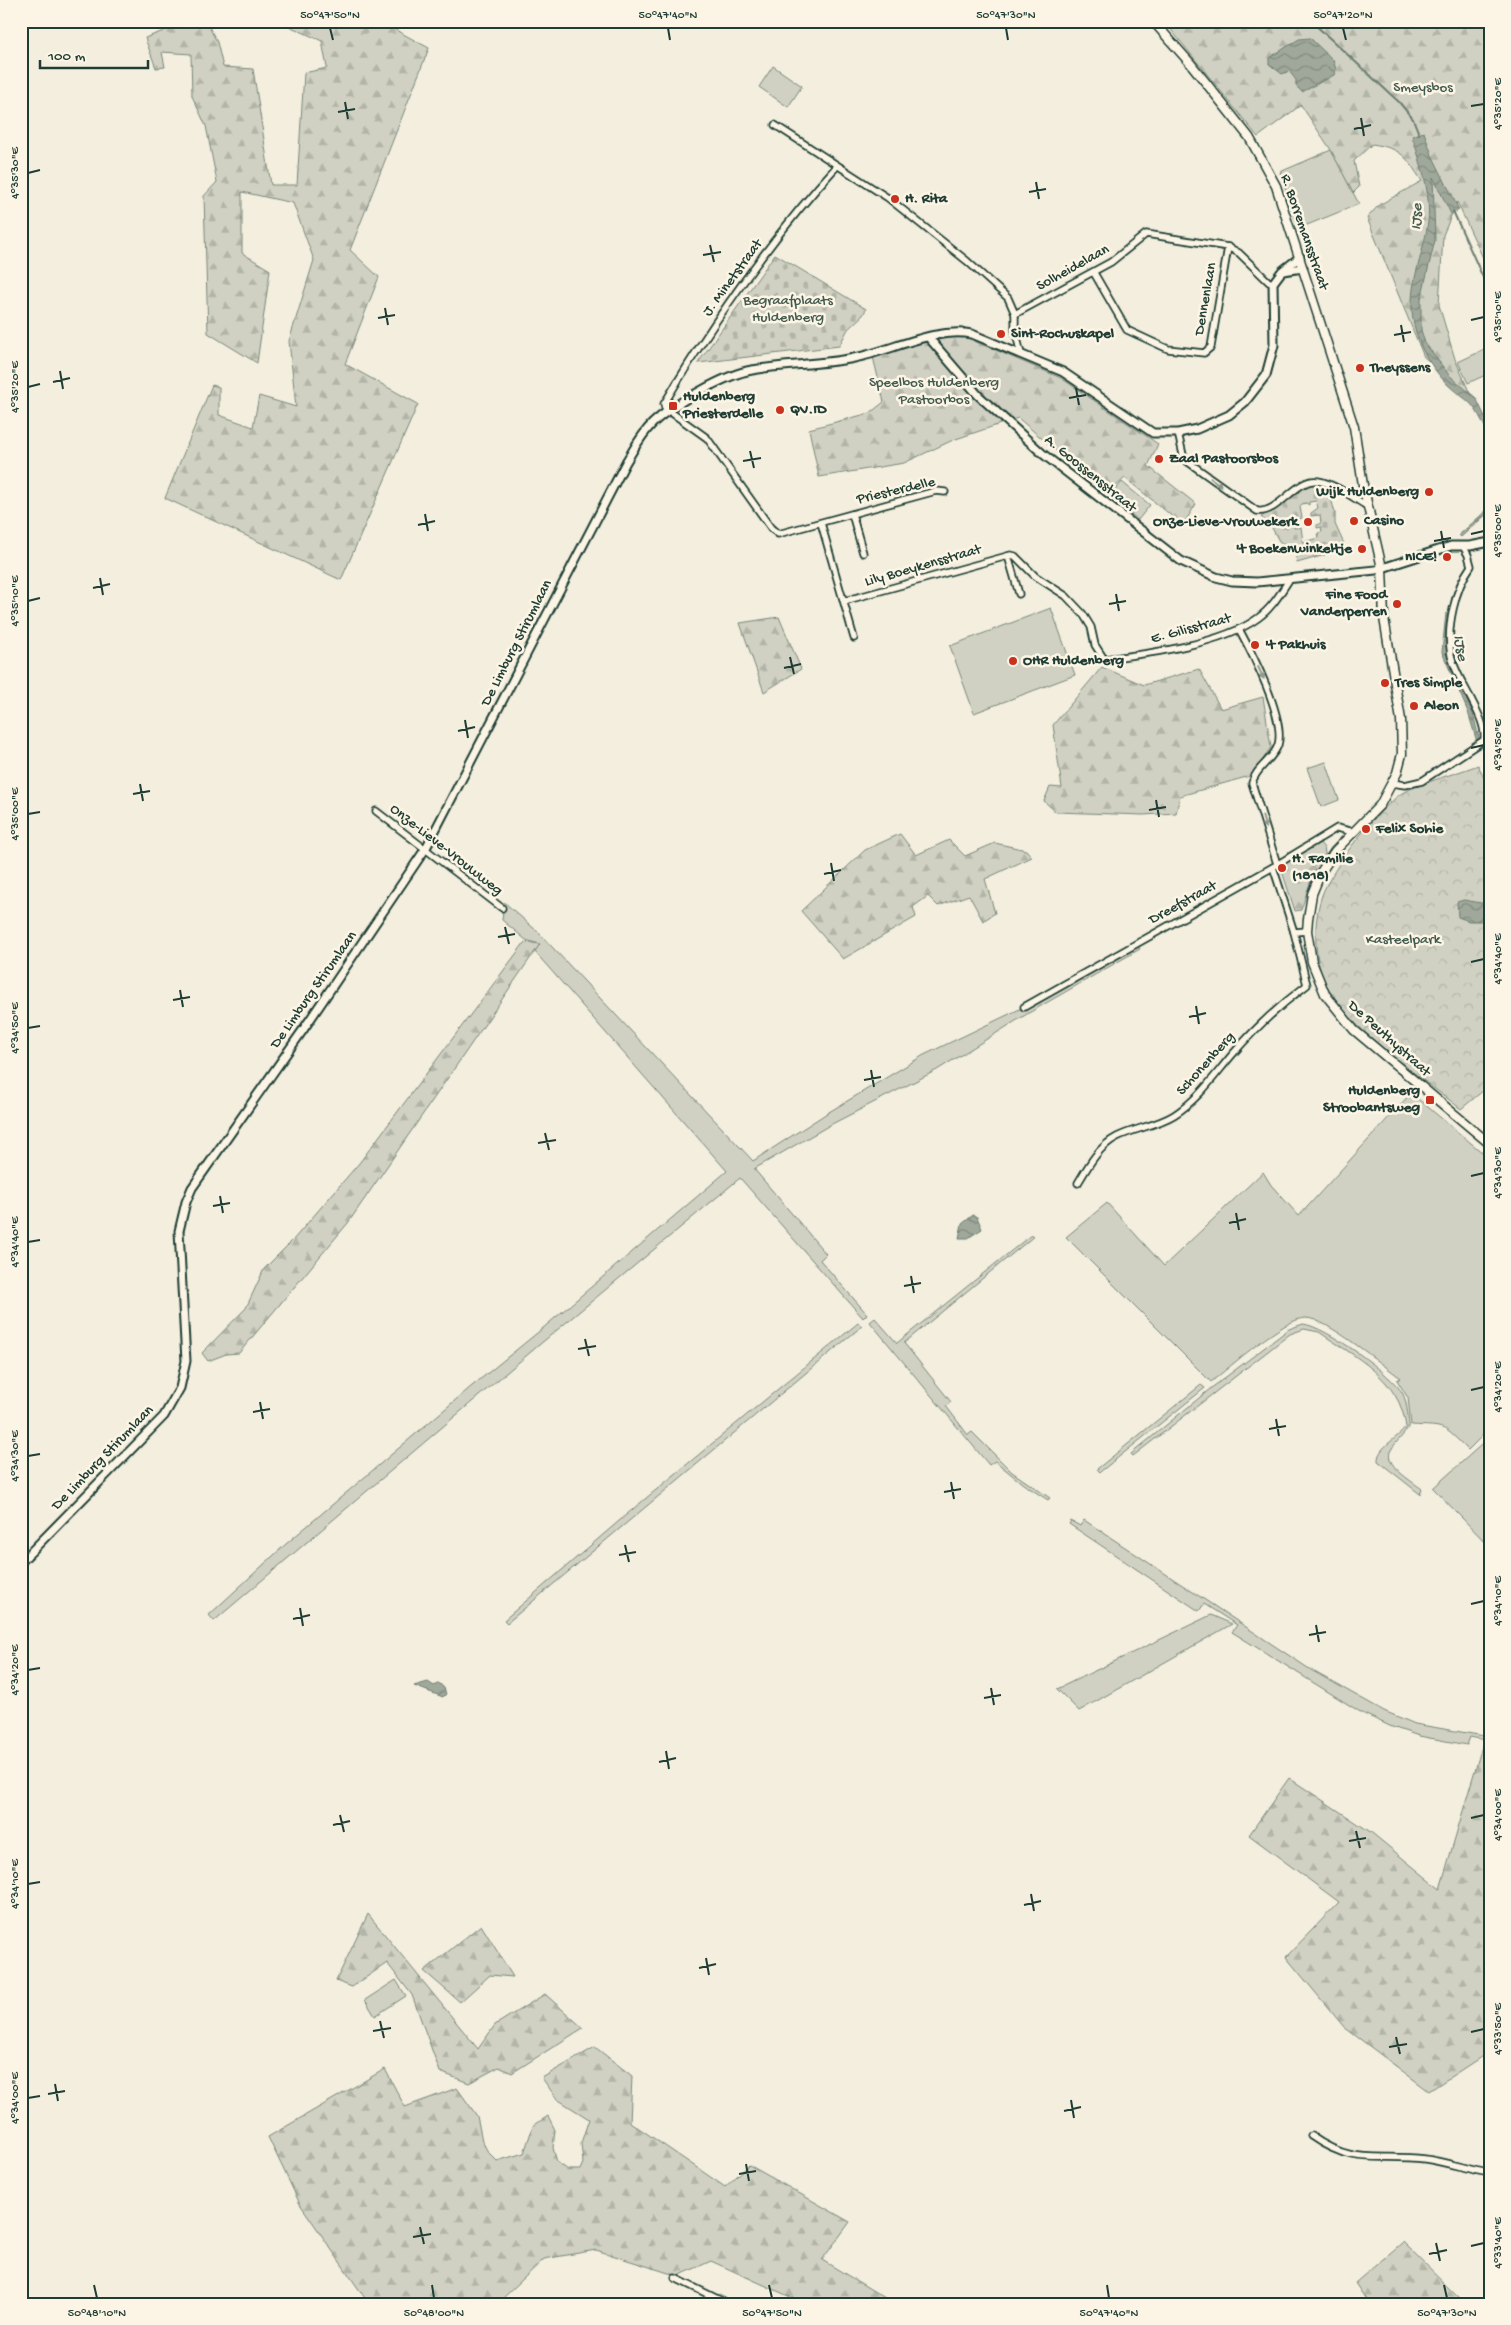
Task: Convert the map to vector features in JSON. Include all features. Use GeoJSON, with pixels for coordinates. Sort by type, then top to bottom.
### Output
{"type":"FeatureCollection","features":[{"type":"Feature","properties":{"kind":"main road","name":"R. Borremansstraat"},"geometry":{"type":"LineString","coordinates":[[1153,21],[1191,64],[1249,137],[1276,186],[1354,427],[1362,485],[1382,568]]}},
{"type":"Feature","properties":{"kind":"main road","name":"De Peuthystraat"},"geometry":{"type":"LineString","coordinates":[[1382,568],[1384,618],[1402,731],[1402,754],[1392,783],[1380,805],[1335,851],[1321,872],[1312,894],[1307,931],[1309,948],[1317,978],[1340,1016],[1490,1144]]}},
{"type":"Feature","properties":{"kind":"street"},"geometry":{"type":"LineString","coordinates":[[775,125],[888,198],[961,255],[1008,298],[1015,314],[1021,354]]}},
{"type":"Feature","properties":{"kind":"street","name":"J. Minetstraat"},"geometry":{"type":"LineString","coordinates":[[668,411],[664,404],[711,329],[770,248],[836,166]]}},
{"type":"Feature","properties":{"kind":"street","name":"Solheidelaan"},"geometry":{"type":"LineString","coordinates":[[1015,314],[1094,273],[1121,255],[1146,234],[1228,247],[1239,253],[1269,282],[1273,283]]}},
{"type":"Feature","properties":{"kind":"street","name":"Dennenlaan"},"geometry":{"type":"LineString","coordinates":[[1094,273],[1127,330],[1168,349],[1204,353],[1211,347],[1228,247]]}},
{"type":"Feature","properties":{"kind":"street"},"geometry":{"type":"LineString","coordinates":[[1273,283],[1282,270],[1300,257]]}},
{"type":"Feature","properties":{"kind":"street"},"geometry":{"type":"LineString","coordinates":[[1282,270],[1304,268]]}},
{"type":"Feature","properties":{"kind":"street","name":"De Limburg Stirumlaan"},"geometry":{"type":"LineString","coordinates":[[21,1562],[164,1416],[180,1388],[186,1361],[179,1231],[186,1202],[192,1188],[304,1030],[426,848],[626,462],[651,424],[668,411],[719,382],[750,370],[854,358],[957,331],[972,334],[1063,372],[1146,430],[1153,433],[1178,433],[1205,426],[1229,414],[1245,402],[1266,375],[1274,345],[1273,283]]}},
{"type":"Feature","properties":{"kind":"street","name":"A. Goossensstraat"},"geometry":{"type":"LineString","coordinates":[[929,338],[978,394],[1007,423],[1130,524],[1181,561],[1216,577],[1232,581],[1289,580],[1382,568],[1451,546],[1490,542]]}},
{"type":"Feature","properties":{"kind":"street","name":"Priesterdelle"},"geometry":{"type":"LineString","coordinates":[[668,411],[707,438],[774,532],[782,534],[936,491],[944,492]]}},
{"type":"Feature","properties":{"kind":"street"},"geometry":{"type":"LineString","coordinates":[[1178,433],[1184,459],[1257,511],[1268,510],[1305,483],[1315,480],[1335,487],[1367,506]]}},
{"type":"Feature","properties":{"kind":"street","name":"Priesterdelle"},"geometry":{"type":"LineString","coordinates":[[852,514],[863,553]]}},
{"type":"Feature","properties":{"kind":"street"},"geometry":{"type":"LineString","coordinates":[[821,523],[854,638]]}},
{"type":"Feature","properties":{"kind":"street"},"geometry":{"type":"LineString","coordinates":[[1392,783],[1405,785],[1422,781],[1434,771],[1480,744],[1485,738],[1482,727],[1454,666],[1450,643],[1452,616],[1461,585],[1470,566],[1468,555],[1463,546]]}},
{"type":"Feature","properties":{"kind":"street"},"geometry":{"type":"LineString","coordinates":[[1009,555],[1019,594]]}},
{"type":"Feature","properties":{"kind":"street","name":"E. Gilisstraat"},"geometry":{"type":"LineString","coordinates":[[1009,555],[1015,556],[1043,583],[1066,596],[1083,614],[1091,627],[1095,645],[1104,659],[1165,651],[1239,629],[1259,618],[1271,608],[1289,580]]}},
{"type":"Feature","properties":{"kind":"street","name":"Lily Boeykensstraat"},"geometry":{"type":"LineString","coordinates":[[844,601],[1009,555]]}},
{"type":"Feature","properties":{"kind":"street"},"geometry":{"type":"LineString","coordinates":[[1239,629],[1263,677],[1278,728],[1279,743],[1276,752],[1257,772],[1252,783],[1294,932],[1307,931]]}},
{"type":"Feature","properties":{"kind":"street","name":"Onze-Lieve-Vrouwweg"},"geometry":{"type":"LineString","coordinates":[[376,811],[502,908]]}},
{"type":"Feature","properties":{"kind":"street","name":"Dreefstraat"},"geometry":{"type":"LineString","coordinates":[[1024,1007],[1337,828],[1354,832]]}},
{"type":"Feature","properties":{"kind":"street","name":"Schonenberg"},"geometry":{"type":"LineString","coordinates":[[1078,1183],[1092,1159],[1116,1137],[1146,1128],[1173,1115],[1198,1097],[1257,1027],[1280,1005],[1308,985],[1294,932]]}},
{"type":"Feature","properties":{"kind":"street"},"geometry":{"type":"LineString","coordinates":[[1311,2136],[1344,2154],[1358,2157],[1426,2159],[1490,2173]]}},
{"type":"Feature","properties":{"kind":"street"},"geometry":{"type":"LineString","coordinates":[[675,2278],[728,2304]]}},
{"type":"Feature","properties":{"kind":"green space"},"geometry":{"type":"Polygon","coordinates":[[[177,21],[206,21],[217,42],[223,67],[253,69],[271,185],[297,185],[304,73],[327,68],[322,41],[278,21],[379,21],[429,48],[350,250],[379,277],[345,364],[418,404],[341,580],[165,498],[212,385],[219,387],[219,415],[253,427],[259,396],[296,407],[289,341],[314,260],[293,203],[242,192],[242,253],[270,270],[257,363],[208,333],[204,196],[217,182],[206,126],[192,96],[191,54],[162,52],[165,67],[156,68],[145,38],[177,26],[177,21]]]}},
{"type":"Feature","properties":{"kind":"green space","name":"Smeysbos"},"geometry":{"type":"Polygon","coordinates":[[[1164,21],[1490,21],[1490,273],[1457,202],[1443,235],[1439,305],[1455,359],[1471,396],[1424,357],[1367,218],[1379,205],[1422,181],[1407,160],[1397,151],[1372,144],[1354,161],[1359,187],[1353,193],[1331,150],[1301,105],[1258,137],[1164,21]]]}},
{"type":"Feature","properties":{"kind":"green space"},"geometry":{"type":"Polygon","coordinates":[[[773,66],[802,86],[788,107],[759,87],[773,66]]]}},
{"type":"Feature","properties":{"kind":"green space"},"geometry":{"type":"Polygon","coordinates":[[[1331,150],[1359,204],[1307,225],[1297,225],[1280,172],[1331,150]]]}},
{"type":"Feature","properties":{"kind":"green space","name":"Begraafplaats Huldenberg"},"geometry":{"type":"Polygon","coordinates":[[[775,254],[866,309],[863,315],[848,329],[839,346],[698,363],[775,254]]]}},
{"type":"Feature","properties":{"kind":"green space","name":"Speelbos Huldenberg Pastoorbos"},"geometry":{"type":"Polygon","coordinates":[[[960,335],[1061,378],[1158,444],[1148,466],[1196,504],[1183,525],[1125,478],[1107,494],[1018,418],[953,440],[904,463],[819,477],[809,429],[870,413],[884,402],[873,357],[906,346],[960,335]]]}},
{"type":"Feature","properties":{"kind":"green space"},"geometry":{"type":"Polygon","coordinates":[[[1490,347],[1490,373],[1468,383],[1458,362],[1490,347]]]}},
{"type":"Feature","properties":{"kind":"green space"},"geometry":{"type":"Polygon","coordinates":[[[1122,482],[1150,505],[1138,520],[1110,496],[1122,482]]]}},
{"type":"Feature","properties":{"kind":"green space"},"geometry":{"type":"Polygon","coordinates":[[[1318,483],[1330,495],[1335,513],[1335,524],[1344,544],[1325,555],[1297,563],[1295,552],[1279,541],[1271,526],[1261,517],[1307,484],[1318,483]],[[1316,501],[1309,502],[1309,505],[1306,503],[1302,504],[1300,507],[1302,518],[1293,520],[1294,528],[1301,527],[1303,542],[1319,538],[1318,533],[1322,532],[1321,527],[1317,528],[1317,525],[1321,523],[1320,515],[1311,516],[1311,513],[1318,508],[1316,501]]]}},
{"type":"Feature","properties":{"kind":"green space","name":"OHR Huldenberg"},"geometry":{"type":"Polygon","coordinates":[[[1051,608],[1075,675],[974,713],[950,646],[1051,608]]]}},
{"type":"Feature","properties":{"kind":"green space"},"geometry":{"type":"Polygon","coordinates":[[[779,617],[801,669],[764,692],[740,623],[779,617]]]}},
{"type":"Feature","properties":{"kind":"green space"},"geometry":{"type":"Polygon","coordinates":[[[1102,667],[1144,685],[1199,669],[1221,709],[1263,697],[1271,747],[1253,775],[1180,796],[1176,813],[1143,815],[1056,812],[1044,801],[1050,787],[1062,788],[1053,725],[1102,667]]]}},
{"type":"Feature","properties":{"kind":"green space"},"geometry":{"type":"Polygon","coordinates":[[[1326,762],[1339,800],[1321,807],[1307,768],[1326,762]]]}},
{"type":"Feature","properties":{"kind":"green space","name":"Kasteelpark"},"geometry":{"type":"Polygon","coordinates":[[[1478,765],[1490,791],[1490,1085],[1461,1109],[1369,1036],[1338,1004],[1322,976],[1316,949],[1316,921],[1322,895],[1327,884],[1350,848],[1378,814],[1405,791],[1478,765]]]}},
{"type":"Feature","properties":{"kind":"green space"},"geometry":{"type":"Polygon","coordinates":[[[900,834],[916,855],[949,840],[965,856],[995,843],[1026,850],[1032,857],[985,879],[995,913],[983,921],[969,895],[938,906],[928,896],[913,907],[916,917],[843,959],[801,911],[865,850],[900,834]]]}},
{"type":"Feature","properties":{"kind":"green space"},"geometry":{"type":"Polygon","coordinates":[[[1320,843],[1324,848],[1326,858],[1311,880],[1301,910],[1295,911],[1280,865],[1320,843]]]}},
{"type":"Feature","properties":{"kind":"green space"},"geometry":{"type":"Polygon","coordinates":[[[504,902],[538,932],[753,1161],[824,1115],[924,1055],[1024,1007],[1136,943],[1140,949],[1027,1014],[937,1070],[830,1125],[754,1169],[826,1254],[820,1260],[867,1314],[863,1318],[740,1178],[539,1345],[214,1621],[209,1615],[286,1544],[727,1171],[535,952],[539,944],[526,940],[502,920],[504,902]]]}},
{"type":"Feature","properties":{"kind":"green space"},"geometry":{"type":"Polygon","coordinates":[[[525,942],[540,944],[348,1223],[239,1353],[226,1354],[208,1361],[202,1353],[246,1308],[264,1269],[293,1240],[360,1162],[525,942]]]}},
{"type":"Feature","properties":{"kind":"green space"},"geometry":{"type":"Polygon","coordinates":[[[1411,1093],[1490,1159],[1490,1428],[1468,1450],[1443,1428],[1411,1425],[1408,1398],[1397,1380],[1401,1378],[1354,1343],[1315,1320],[1306,1318],[1296,1320],[1271,1334],[1211,1382],[1066,1237],[1107,1203],[1164,1266],[1263,1172],[1271,1185],[1299,1216],[1411,1093]]]}},
{"type":"Feature","properties":{"kind":"green space"},"geometry":{"type":"Polygon","coordinates":[[[1031,1235],[1034,1236],[904,1343],[951,1402],[946,1406],[968,1435],[972,1432],[1012,1472],[1050,1498],[1048,1500],[1023,1484],[995,1461],[989,1465],[870,1322],[875,1318],[897,1343],[1031,1235]]]}},
{"type":"Feature","properties":{"kind":"green space"},"geometry":{"type":"Polygon","coordinates":[[[858,1323],[862,1326],[507,1623],[504,1620],[633,1509],[858,1323]]]}},
{"type":"Feature","properties":{"kind":"green space"},"geometry":{"type":"Polygon","coordinates":[[[1303,1324],[1326,1333],[1358,1353],[1386,1375],[1403,1394],[1409,1425],[1389,1455],[1394,1467],[1422,1489],[1420,1494],[1378,1461],[1381,1451],[1406,1427],[1402,1410],[1395,1395],[1374,1370],[1361,1360],[1319,1332],[1304,1329],[1290,1334],[1133,1456],[1131,1454],[1210,1389],[1289,1329],[1303,1324]]]}},
{"type":"Feature","properties":{"kind":"green space"},"geometry":{"type":"Polygon","coordinates":[[[1201,1385],[1205,1388],[1100,1472],[1097,1469],[1201,1385]]]}},
{"type":"Feature","properties":{"kind":"green space"},"geometry":{"type":"Polygon","coordinates":[[[1490,1437],[1490,1547],[1433,1488],[1490,1437]]]}},
{"type":"Feature","properties":{"kind":"green space"},"geometry":{"type":"Polygon","coordinates":[[[1084,1520],[1311,1670],[1384,1711],[1415,1724],[1490,1737],[1490,1741],[1470,1737],[1467,1745],[1419,1736],[1392,1727],[1362,1713],[1232,1632],[1237,1625],[1204,1604],[1199,1611],[1069,1524],[1071,1521],[1080,1526],[1084,1520]]]}},
{"type":"Feature","properties":{"kind":"green space"},"geometry":{"type":"Polygon","coordinates":[[[1211,1615],[1232,1624],[1079,1711],[1057,1689],[1211,1615]]]}},
{"type":"Feature","properties":{"kind":"green space"},"geometry":{"type":"Polygon","coordinates":[[[1483,1743],[1490,1744],[1490,2051],[1429,2091],[1344,2027],[1286,1957],[1339,1902],[1249,1835],[1289,1778],[1372,1833],[1440,1889],[1483,1743]]]}},
{"type":"Feature","properties":{"kind":"green space"},"geometry":{"type":"Polygon","coordinates":[[[368,1914],[478,2049],[495,2025],[545,1994],[583,2028],[512,2073],[499,2067],[469,2083],[440,2072],[412,1995],[387,1963],[352,1987],[336,1981],[368,1914]]]}},
{"type":"Feature","properties":{"kind":"green space"},"geometry":{"type":"Polygon","coordinates":[[[481,1925],[513,1977],[490,1975],[460,2002],[424,1971],[481,1925]]]}},
{"type":"Feature","properties":{"kind":"green space"},"geometry":{"type":"Polygon","coordinates":[[[396,1980],[406,1996],[375,2016],[365,2000],[396,1980]]]}},
{"type":"Feature","properties":{"kind":"green space"},"geometry":{"type":"Polygon","coordinates":[[[595,2047],[632,2076],[630,2122],[725,2187],[749,2165],[850,2222],[822,2260],[895,2304],[806,2304],[711,2261],[678,2276],[596,2250],[544,2259],[502,2299],[503,2304],[369,2304],[300,2204],[268,2137],[385,2069],[405,2107],[457,2088],[477,2116],[482,2141],[488,2152],[497,2161],[524,2153],[533,2126],[548,2116],[555,2130],[553,2148],[557,2162],[568,2170],[580,2170],[583,2163],[581,2143],[589,2119],[557,2099],[542,2078],[595,2047]]]}},
{"type":"Feature","properties":{"kind":"green space"},"geometry":{"type":"Polygon","coordinates":[[[1403,2242],[1466,2304],[1369,2304],[1355,2283],[1403,2242]]]}},
{"type":"Feature","properties":{"kind":"water"},"geometry":{"type":"Polygon","coordinates":[[[1310,38],[1333,60],[1336,69],[1334,75],[1302,92],[1296,86],[1296,80],[1289,71],[1282,74],[1269,64],[1269,58],[1299,39],[1310,38]]]}},
{"type":"Feature","properties":{"kind":"water"},"geometry":{"type":"Polygon","coordinates":[[[1424,132],[1432,155],[1459,210],[1451,214],[1433,177],[1435,240],[1421,299],[1421,330],[1425,343],[1449,375],[1476,398],[1490,427],[1490,438],[1474,408],[1448,385],[1431,364],[1421,347],[1414,324],[1412,294],[1429,211],[1424,178],[1412,136],[1424,132]]]}},
{"type":"Feature","properties":{"kind":"water"},"geometry":{"type":"Polygon","coordinates":[[[1488,509],[1490,511],[1461,537],[1459,535],[1488,509]]]}},
{"type":"Feature","properties":{"kind":"water"},"geometry":{"type":"Polygon","coordinates":[[[1446,613],[1450,614],[1447,653],[1473,714],[1480,742],[1477,742],[1468,712],[1442,652],[1446,613]]]}},
{"type":"Feature","properties":{"kind":"water"},"geometry":{"type":"Polygon","coordinates":[[[1464,900],[1490,903],[1490,921],[1469,921],[1458,917],[1457,902],[1464,900]]]}},
{"type":"Feature","properties":{"kind":"water"},"geometry":{"type":"Polygon","coordinates":[[[973,1215],[977,1217],[982,1229],[968,1238],[959,1238],[962,1224],[973,1215]]]}},
{"type":"Feature","properties":{"kind":"water"},"geometry":{"type":"Polygon","coordinates":[[[428,1682],[434,1686],[439,1683],[444,1688],[446,1694],[443,1697],[414,1686],[428,1682]]]}},
{"type":"Feature","properties":{"kind":"waterway","name":"IJse"},"geometry":{"type":"LineString","coordinates":[[1311,21],[1399,102],[1413,119],[1419,134]]}},
{"type":"Feature","properties":{"kind":"waterway"},"geometry":{"type":"LineString","coordinates":[[1453,211],[1490,293]]}},
{"type":"Feature","properties":{"kind":"waterway","name":"IJse"},"geometry":{"type":"LineString","coordinates":[[1480,744],[1490,759]]}},
{"type":"Feature","properties":{"kind":"place","name":"H. Rita"},"geometry":{"type":"Point","coordinates":[895,199]}},
{"type":"Feature","properties":{"kind":"place","name":"Sint-Rochuskapel"},"geometry":{"type":"Point","coordinates":[1001,334]}},
{"type":"Feature","properties":{"kind":"place","name":"Theyssens"},"geometry":{"type":"Point","coordinates":[1360,368]}},
{"type":"Feature","properties":{"kind":"place","name":"Huldenberg Priesterdelle"},"geometry":{"type":"Point","coordinates":[673,406]}},
{"type":"Feature","properties":{"kind":"place","name":"QV.ID"},"geometry":{"type":"Point","coordinates":[780,410]}},
{"type":"Feature","properties":{"kind":"place","name":"Zaal Pastoorsbos"},"geometry":{"type":"Point","coordinates":[1159,459]}},
{"type":"Feature","properties":{"kind":"place","name":"Wijk Huldenberg"},"geometry":{"type":"Point","coordinates":[1429,492]}},
{"type":"Feature","properties":{"kind":"place","name":"Casino"},"geometry":{"type":"Point","coordinates":[1354,521]}},
{"type":"Feature","properties":{"kind":"place","name":"Onze-Lieve-Vrouwekerk"},"geometry":{"type":"Point","coordinates":[1308,522]}},
{"type":"Feature","properties":{"kind":"place","name":"'t Boekenwinkeltje"},"geometry":{"type":"Point","coordinates":[1362,549]}},
{"type":"Feature","properties":{"kind":"place","name":"nICE!"},"geometry":{"type":"Point","coordinates":[1447,557]}},
{"type":"Feature","properties":{"kind":"place","name":"Fine Food Vanderperren"},"geometry":{"type":"Point","coordinates":[1397,604]}},
{"type":"Feature","properties":{"kind":"place","name":"'t Pakhuis"},"geometry":{"type":"Point","coordinates":[1255,645]}},
{"type":"Feature","properties":{"kind":"place","name":"OHR Huldenberg"},"geometry":{"type":"Point","coordinates":[1013,661]}},
{"type":"Feature","properties":{"kind":"place","name":"Tres Simple"},"geometry":{"type":"Point","coordinates":[1385,683]}},
{"type":"Feature","properties":{"kind":"place","name":"Aleon"},"geometry":{"type":"Point","coordinates":[1414,706]}},
{"type":"Feature","properties":{"kind":"place","name":"Felix Sohie"},"geometry":{"type":"Point","coordinates":[1366,829]}},
{"type":"Feature","properties":{"kind":"place","name":"H. Familie (1818)"},"geometry":{"type":"Point","coordinates":[1282,868]}},
{"type":"Feature","properties":{"kind":"place","name":"Huldenberg Stroobantsweg"},"geometry":{"type":"Point","coordinates":[1430,1100]}}]}
